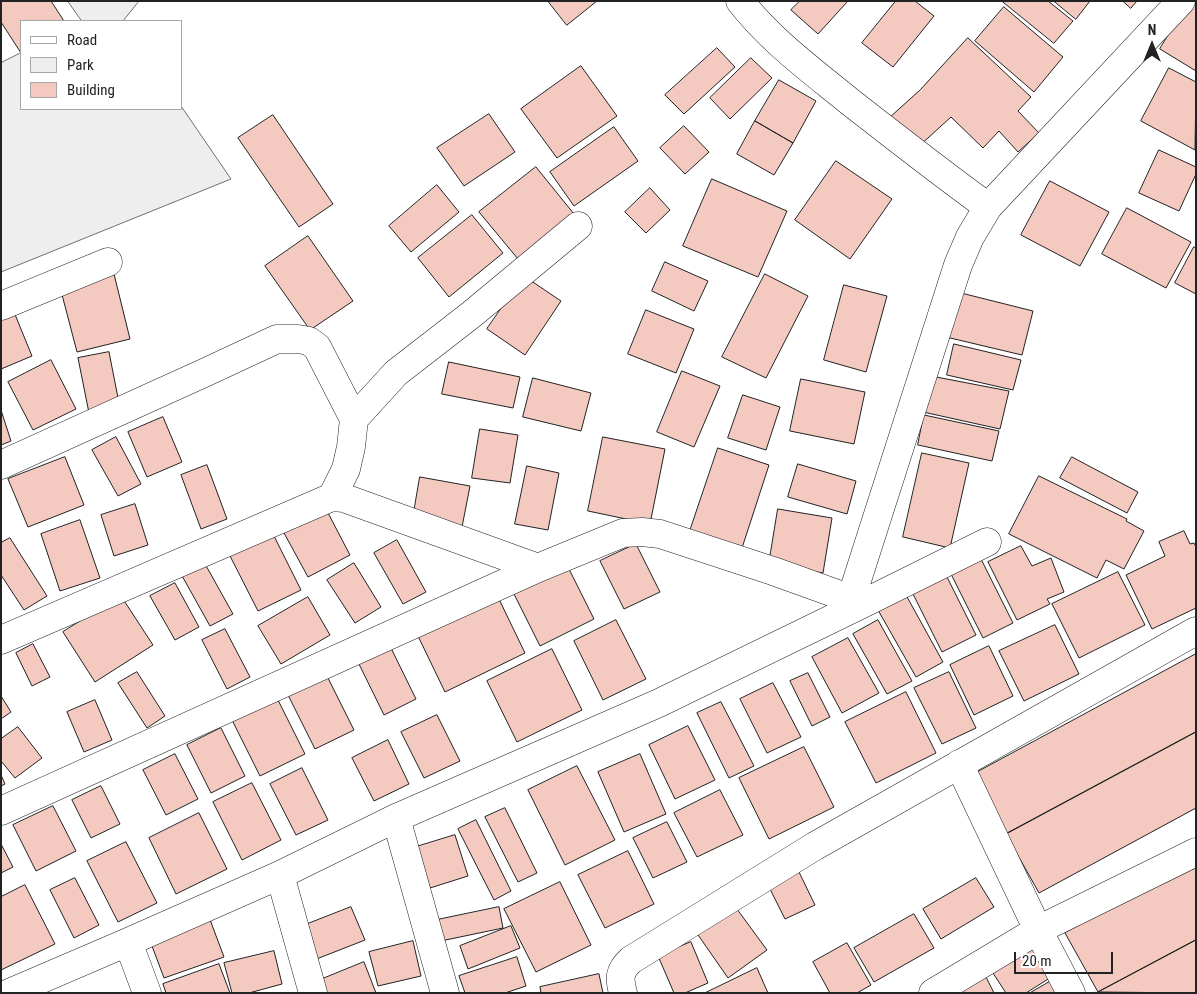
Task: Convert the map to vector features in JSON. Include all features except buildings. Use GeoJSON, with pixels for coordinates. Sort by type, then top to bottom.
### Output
{"type":"FeatureCollection","features":[{"type":"Feature","properties":{"kind":"street"},"geometry":{"type":"LineString","coordinates":[[740,1],[749,13],[796,58],[919,156],[988,208]]}},
{"type":"Feature","properties":{"kind":"street"},"geometry":{"type":"LineString","coordinates":[[852,604],[958,265],[970,237],[988,208],[1180,1]]}},
{"type":"Feature","properties":{"kind":"street"},"geometry":{"type":"LineString","coordinates":[[354,419],[396,374],[578,226]]}},
{"type":"Feature","properties":{"kind":"street"},"geometry":{"type":"LineString","coordinates":[[1,306],[108,262]]}},
{"type":"Feature","properties":{"kind":"street"},"geometry":{"type":"LineString","coordinates":[[1,465],[204,374],[277,338],[298,338],[309,341],[317,347],[354,419],[346,469],[332,497]]}},
{"type":"Feature","properties":{"kind":"street"},"geometry":{"type":"LineString","coordinates":[[1,640],[332,497],[344,498],[538,568]]}},
{"type":"Feature","properties":{"kind":"street"},"geometry":{"type":"LineString","coordinates":[[1,811],[538,568],[623,533],[642,532],[660,534],[773,571],[852,604]]}},
{"type":"Feature","properties":{"kind":"street"},"geometry":{"type":"LineString","coordinates":[[10,993],[280,874],[396,818],[659,703],[852,604],[987,542]]}},
{"type":"Feature","properties":{"kind":"street"},"geometry":{"type":"LineString","coordinates":[[623,993],[619,977],[622,970],[631,960],[815,846],[1196,631]]}},
{"type":"Feature","properties":{"kind":"street"},"geometry":{"type":"LineString","coordinates":[[959,764],[1038,930],[1071,993]]}},
{"type":"Feature","properties":{"kind":"street"},"geometry":{"type":"LineString","coordinates":[[396,818],[445,993]]}},
{"type":"Feature","properties":{"kind":"street"},"geometry":{"type":"LineString","coordinates":[[933,993],[1038,930],[1196,852]]}},
{"type":"Feature","properties":{"kind":"street"},"geometry":{"type":"LineString","coordinates":[[280,874],[313,993]]}},
{"type":"Feature","properties":{"kind":"street"},"geometry":{"type":"LineString","coordinates":[[128,942],[147,993]]}},
{"type":"Feature","properties":{"kind":"green space"},"geometry":{"type":"Polygon","coordinates":[[[68,1],[139,1],[124,20],[81,20],[68,1]]]}},
{"type":"Feature","properties":{"kind":"green space"},"geometry":{"type":"Polygon","coordinates":[[[20,54],[20,110],[182,110],[182,107],[231,179],[1,272],[1,63],[20,54]]]}}]}
